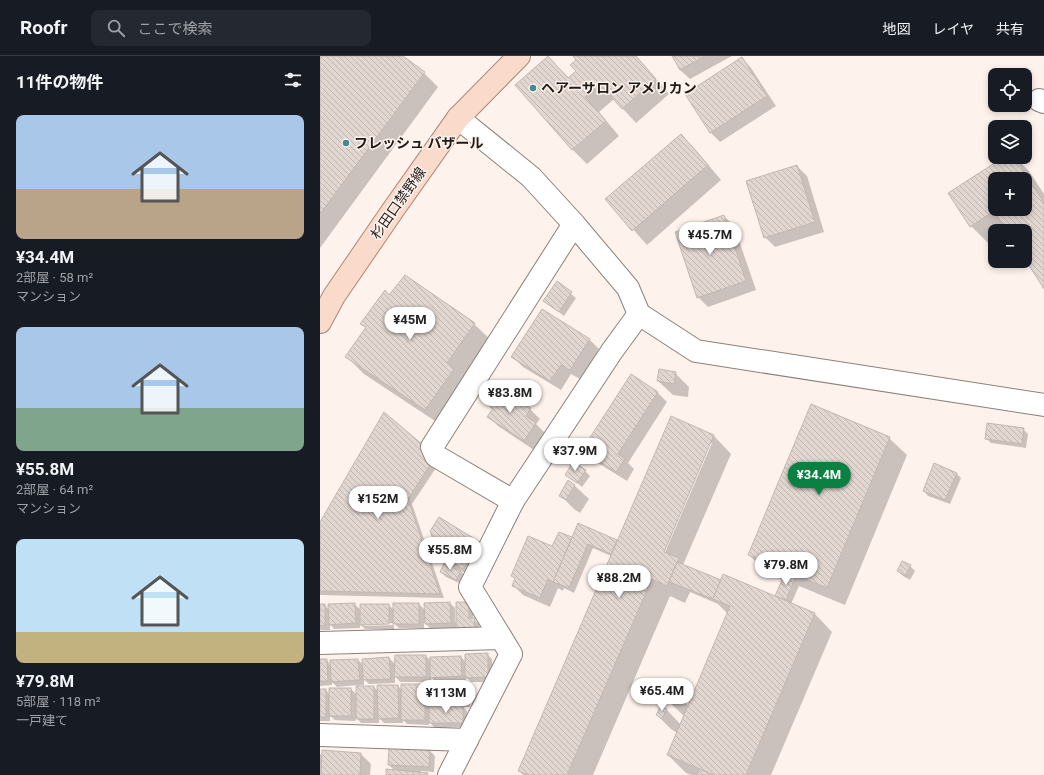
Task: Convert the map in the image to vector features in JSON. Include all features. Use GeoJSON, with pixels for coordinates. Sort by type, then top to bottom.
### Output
{"type":"FeatureCollection","features":[{"type":"Feature","properties":{"kind":"main road","name":"杉田口禁野線"},"geometry":{"type":"LineString","coordinates":[[320,322],[334,296],[458,118],[519,56]]}},
{"type":"Feature","properties":{"kind":"street"},"geometry":{"type":"LineString","coordinates":[[458,118],[531,177],[574,224],[628,288],[639,314],[696,351],[1044,405]]}},
{"type":"Feature","properties":{"kind":"street"},"geometry":{"type":"LineString","coordinates":[[513,501],[436,456],[432,447],[574,224]]}},
{"type":"Feature","properties":{"kind":"street"},"geometry":{"type":"LineString","coordinates":[[449,775],[511,654],[470,587],[513,501],[612,351],[639,314]]}},
{"type":"Feature","properties":{"kind":"street"},"geometry":{"type":"LineString","coordinates":[[320,643],[501,638]]}},
{"type":"Feature","properties":{"kind":"street"},"geometry":{"type":"LineString","coordinates":[[320,735],[467,740]]}},
{"type":"Feature","properties":{"kind":"building","name":"フレッシュ バザール"},"geometry":{"type":"Polygon","coordinates":[[[320,56],[403,56],[425,72],[320,214],[320,56]]]}},
{"type":"Feature","properties":{"kind":"building"},"geometry":{"type":"Polygon","coordinates":[[[548,56],[568,78],[576,71],[570,65],[576,60],[573,56],[636,56],[656,79],[622,109],[600,84],[585,97],[606,121],[572,150],[515,85],[548,56]]]}},
{"type":"Feature","properties":{"kind":"building"},"geometry":{"type":"Polygon","coordinates":[[[672,56],[705,56],[680,70],[672,56]]]}},
{"type":"Feature","properties":{"kind":"building"},"geometry":{"type":"Polygon","coordinates":[[[742,57],[767,96],[710,133],[685,94],[742,57]]]}},
{"type":"Feature","properties":{"kind":"building"},"geometry":{"type":"Polygon","coordinates":[[[681,134],[708,165],[632,231],[605,199],[681,134]]]}},
{"type":"Feature","properties":{"kind":"building"},"geometry":{"type":"Polygon","coordinates":[[[993,164],[1019,164],[1024,172],[988,172],[988,215],[970,227],[948,193],[993,164]]]}},
{"type":"Feature","properties":{"kind":"building"},"geometry":{"type":"Polygon","coordinates":[[[797,165],[815,222],[764,238],[746,181],[797,165]]]}},
{"type":"Feature","properties":{"kind":"building"},"geometry":{"type":"Polygon","coordinates":[[[1032,184],[1044,203],[1044,289],[1031,268],[1032,268],[1032,224],[1002,224],[997,216],[1032,216],[1032,184]]]}},
{"type":"Feature","properties":{"kind":"building"},"geometry":{"type":"Polygon","coordinates":[[[724,215],[746,281],[697,298],[675,232],[724,215]]]}},
{"type":"Feature","properties":{"kind":"building"},"geometry":{"type":"Polygon","coordinates":[[[405,275],[475,323],[447,363],[454,369],[425,410],[345,357],[366,327],[360,324],[385,290],[389,295],[405,275]]]}},
{"type":"Feature","properties":{"kind":"building"},"geometry":{"type":"Polygon","coordinates":[[[557,281],[572,292],[559,312],[543,301],[557,281]]]}},
{"type":"Feature","properties":{"kind":"building"},"geometry":{"type":"Polygon","coordinates":[[[542,309],[590,339],[570,370],[561,365],[550,381],[511,357],[542,309]]]}},
{"type":"Feature","properties":{"kind":"building"},"geometry":{"type":"Polygon","coordinates":[[[659,369],[676,372],[674,384],[657,381],[659,369]]]}},
{"type":"Feature","properties":{"kind":"building"},"geometry":{"type":"Polygon","coordinates":[[[631,374],[658,392],[618,454],[625,459],[616,472],[582,450],[631,374]]]}},
{"type":"Feature","properties":{"kind":"building"},"geometry":{"type":"Polygon","coordinates":[[[496,386],[531,408],[526,416],[536,423],[524,441],[487,417],[493,408],[485,403],[496,386]]]}},
{"type":"Feature","properties":{"kind":"building"},"geometry":{"type":"Polygon","coordinates":[[[811,404],[890,437],[827,588],[748,555],[811,404]]]}},
{"type":"Feature","properties":{"kind":"building"},"geometry":{"type":"Polygon","coordinates":[[[384,412],[436,456],[408,499],[440,594],[320,591],[320,522],[384,412]]]}},
{"type":"Feature","properties":{"kind":"building"},"geometry":{"type":"Polygon","coordinates":[[[671,416],[714,435],[664,552],[679,558],[667,586],[652,579],[567,775],[528,775],[518,771],[671,416]]]}},
{"type":"Feature","properties":{"kind":"building"},"geometry":{"type":"Polygon","coordinates":[[[987,423],[1024,428],[1022,444],[985,439],[987,423]]]}},
{"type":"Feature","properties":{"kind":"building"},"geometry":{"type":"Polygon","coordinates":[[[573,462],[586,470],[577,483],[565,475],[573,462]]]}},
{"type":"Feature","properties":{"kind":"building"},"geometry":{"type":"Polygon","coordinates":[[[934,463],[957,473],[945,500],[923,491],[934,463]]]}},
{"type":"Feature","properties":{"kind":"building"},"geometry":{"type":"Polygon","coordinates":[[[568,480],[575,485],[566,500],[559,496],[568,480]]]}},
{"type":"Feature","properties":{"kind":"building"},"geometry":{"type":"Polygon","coordinates":[[[439,517],[480,542],[463,569],[439,555],[430,531],[439,517]]]}},
{"type":"Feature","properties":{"kind":"building"},"geometry":{"type":"Polygon","coordinates":[[[578,523],[617,540],[611,554],[588,544],[569,588],[553,582],[578,523]]]}},
{"type":"Feature","properties":{"kind":"building"},"geometry":{"type":"Polygon","coordinates":[[[559,532],[572,537],[553,582],[548,579],[540,598],[512,586],[515,578],[511,576],[528,536],[552,546],[559,532]]]}},
{"type":"Feature","properties":{"kind":"building"},"geometry":{"type":"Polygon","coordinates":[[[902,561],[911,565],[905,576],[897,571],[902,561]]]}},
{"type":"Feature","properties":{"kind":"building"},"geometry":{"type":"Polygon","coordinates":[[[677,562],[721,580],[713,599],[669,582],[677,562]]]}},
{"type":"Feature","properties":{"kind":"building"},"geometry":{"type":"Polygon","coordinates":[[[444,563],[461,571],[456,580],[440,572],[444,563]]]}},
{"type":"Feature","properties":{"kind":"building"},"geometry":{"type":"Polygon","coordinates":[[[786,571],[796,576],[786,600],[775,596],[786,571]]]}},
{"type":"Feature","properties":{"kind":"building"},"geometry":{"type":"Polygon","coordinates":[[[723,574],[815,613],[746,775],[714,775],[667,755],[730,606],[713,599],[723,574]]]}},
{"type":"Feature","properties":{"kind":"building"},"geometry":{"type":"Polygon","coordinates":[[[450,602],[451,623],[425,624],[424,603],[450,602]]]}},
{"type":"Feature","properties":{"kind":"building"},"geometry":{"type":"Polygon","coordinates":[[[456,602],[469,602],[469,618],[475,618],[474,629],[456,629],[456,602]]]}},
{"type":"Feature","properties":{"kind":"building"},"geometry":{"type":"Polygon","coordinates":[[[355,603],[356,623],[329,625],[328,604],[355,603]]]}},
{"type":"Feature","properties":{"kind":"building"},"geometry":{"type":"Polygon","coordinates":[[[393,603],[419,603],[419,624],[393,624],[393,603]]]}},
{"type":"Feature","properties":{"kind":"building"},"geometry":{"type":"Polygon","coordinates":[[[320,604],[325,604],[325,625],[320,626],[320,604]]]}},
{"type":"Feature","properties":{"kind":"building"},"geometry":{"type":"Polygon","coordinates":[[[360,604],[389,604],[389,624],[360,625],[360,604]]]}},
{"type":"Feature","properties":{"kind":"building"},"geometry":{"type":"Polygon","coordinates":[[[488,653],[488,677],[465,678],[465,654],[488,653]]]}},
{"type":"Feature","properties":{"kind":"building"},"geometry":{"type":"Polygon","coordinates":[[[395,655],[426,655],[426,677],[394,677],[395,655]]]}},
{"type":"Feature","properties":{"kind":"building"},"geometry":{"type":"Polygon","coordinates":[[[461,656],[462,676],[430,678],[430,657],[461,656]]]}},
{"type":"Feature","properties":{"kind":"building"},"geometry":{"type":"Polygon","coordinates":[[[389,657],[391,679],[363,680],[362,659],[389,657]]]}},
{"type":"Feature","properties":{"kind":"building"},"geometry":{"type":"Polygon","coordinates":[[[320,659],[327,659],[328,681],[320,681],[320,659]]]}},
{"type":"Feature","properties":{"kind":"building"},"geometry":{"type":"Polygon","coordinates":[[[358,659],[360,680],[331,682],[330,660],[358,659]]]}},
{"type":"Feature","properties":{"kind":"building"},"geometry":{"type":"Polygon","coordinates":[[[465,681],[465,702],[431,703],[430,682],[465,681]]]}},
{"type":"Feature","properties":{"kind":"building"},"geometry":{"type":"Polygon","coordinates":[[[401,684],[425,684],[425,720],[401,720],[401,684]]]}},
{"type":"Feature","properties":{"kind":"building"},"geometry":{"type":"Polygon","coordinates":[[[377,685],[398,685],[399,718],[378,719],[377,685]]]}},
{"type":"Feature","properties":{"kind":"building"},"geometry":{"type":"Polygon","coordinates":[[[356,686],[374,686],[374,719],[356,719],[356,686]]]}},
{"type":"Feature","properties":{"kind":"building"},"geometry":{"type":"Polygon","coordinates":[[[329,688],[351,688],[351,716],[329,716],[329,688]]]}},
{"type":"Feature","properties":{"kind":"building"},"geometry":{"type":"Polygon","coordinates":[[[320,689],[326,689],[326,717],[320,717],[320,689]]]}},
{"type":"Feature","properties":{"kind":"building"},"geometry":{"type":"Polygon","coordinates":[[[671,691],[681,696],[676,705],[666,701],[671,691]]]}},
{"type":"Feature","properties":{"kind":"building"},"geometry":{"type":"Polygon","coordinates":[[[463,705],[463,723],[429,723],[429,706],[463,705]]]}},
{"type":"Feature","properties":{"kind":"building"},"geometry":{"type":"Polygon","coordinates":[[[661,706],[667,709],[662,719],[656,715],[661,706]]]}},
{"type":"Feature","properties":{"kind":"building"},"geometry":{"type":"Polygon","coordinates":[[[389,748],[430,750],[429,767],[388,765],[389,748]]]}},
{"type":"Feature","properties":{"kind":"building"},"geometry":{"type":"Polygon","coordinates":[[[322,750],[361,753],[360,775],[321,775],[322,750]]]}},
{"type":"Feature","properties":{"kind":"building"},"geometry":{"type":"Polygon","coordinates":[[[386,769],[428,773],[427,775],[386,775],[386,769]]]}},
{"type":"Feature","properties":{"kind":"building"},"geometry":{"type":"Polygon","coordinates":[[[699,769],[714,775],[697,775],[699,769]]]}},
{"type":"Feature","properties":{"kind":"place","name":"ヘアーサロン アメリカン"},"geometry":{"type":"Point","coordinates":[533,88]}},
{"type":"Feature","properties":{"kind":"place","name":"フレッシュ バザール"},"geometry":{"type":"Point","coordinates":[346,143]}}]}
